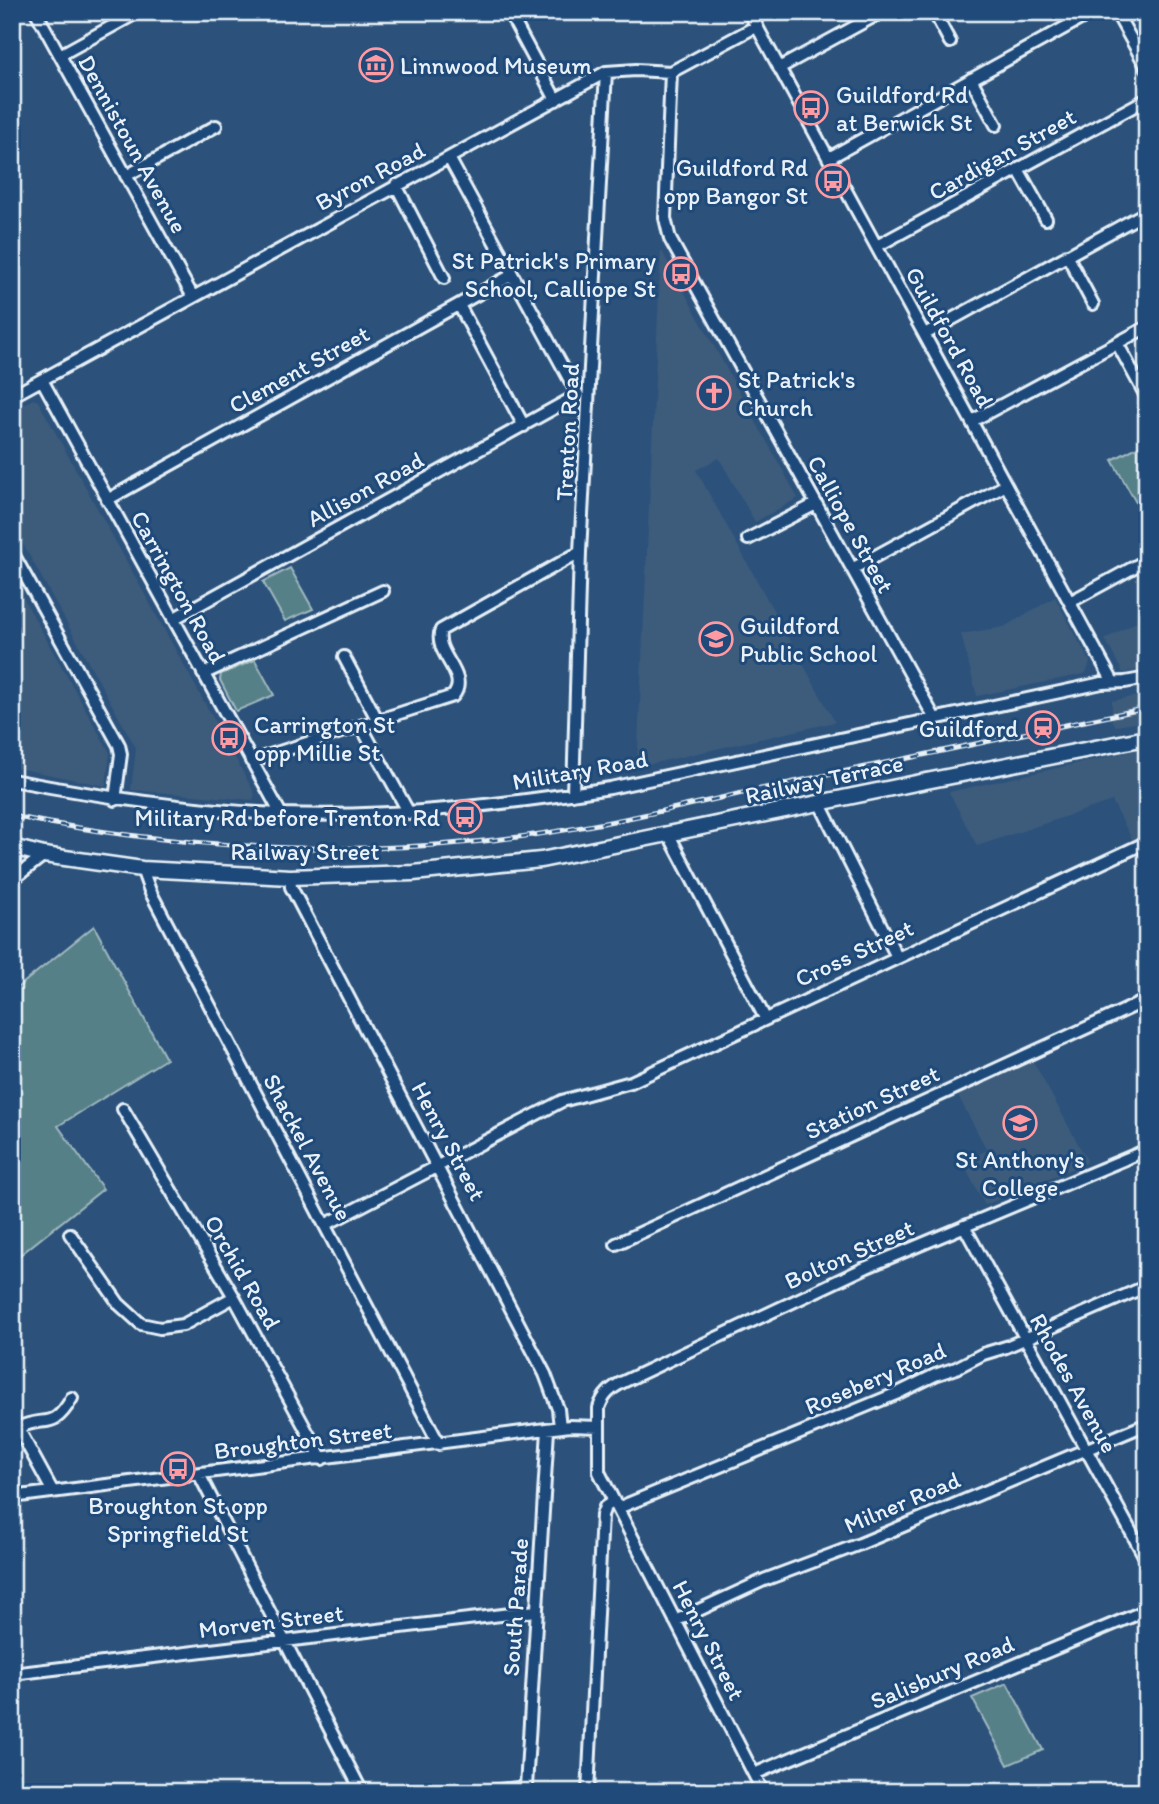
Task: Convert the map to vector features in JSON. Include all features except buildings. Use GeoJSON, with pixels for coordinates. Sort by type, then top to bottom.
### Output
{"type":"FeatureCollection","features":[{"type":"Feature","properties":{"kind":"main road","name":"Railway Terrace"},"geometry":{"type":"LineString","coordinates":[[598,849],[819,802],[1145,740]]}},
{"type":"Feature","properties":{"kind":"main road","name":"Railway Street"},"geometry":{"type":"LineString","coordinates":[[12,847],[44,855],[142,869],[290,877],[412,873],[541,860],[598,849]]}},
{"type":"Feature","properties":{"kind":"street","name":"Dennistoun Avenue"},"geometry":{"type":"LineString","coordinates":[[36,12],[193,297]]}},
{"type":"Feature","properties":{"kind":"street"},"geometry":{"type":"LineString","coordinates":[[60,55],[138,12]]}},
{"type":"Feature","properties":{"kind":"street"},"geometry":{"type":"LineString","coordinates":[[509,12],[555,100]]}},
{"type":"Feature","properties":{"kind":"street","name":"Guildford Road"},"geometry":{"type":"LineString","coordinates":[[749,12],[1114,682]]}},
{"type":"Feature","properties":{"kind":"street"},"geometry":{"type":"LineString","coordinates":[[779,68],[882,12]]}},
{"type":"Feature","properties":{"kind":"street"},"geometry":{"type":"LineString","coordinates":[[934,12],[950,41]]}},
{"type":"Feature","properties":{"kind":"street"},"geometry":{"type":"LineString","coordinates":[[829,158],[1093,12]]}},
{"type":"Feature","properties":{"kind":"street"},"geometry":{"type":"LineString","coordinates":[[1116,12],[1147,68]]}},
{"type":"Feature","properties":{"kind":"street"},"geometry":{"type":"LineString","coordinates":[[671,72],[757,26]]}},
{"type":"Feature","properties":{"kind":"street","name":"Byron Road"},"geometry":{"type":"LineString","coordinates":[[12,396],[606,72],[671,72]]}},
{"type":"Feature","properties":{"kind":"street","name":"Trenton Road"},"geometry":{"type":"LineString","coordinates":[[573,794],[580,552],[606,72]]}},
{"type":"Feature","properties":{"kind":"street","name":"Calliope Street"},"geometry":{"type":"LineString","coordinates":[[671,72],[665,218],[667,230],[934,719]]}},
{"type":"Feature","properties":{"kind":"street"},"geometry":{"type":"LineString","coordinates":[[971,79],[996,125]]}},
{"type":"Feature","properties":{"kind":"street","name":"Cardigan Street"},"geometry":{"type":"LineString","coordinates":[[877,246],[1147,99]]}},
{"type":"Feature","properties":{"kind":"street"},"geometry":{"type":"LineString","coordinates":[[127,176],[216,127]]}},
{"type":"Feature","properties":{"kind":"street"},"geometry":{"type":"LineString","coordinates":[[449,158],[578,395],[590,397]]}},
{"type":"Feature","properties":{"kind":"street"},"geometry":{"type":"LineString","coordinates":[[1018,169],[1046,219]]}},
{"type":"Feature","properties":{"kind":"street"},"geometry":{"type":"LineString","coordinates":[[396,185],[444,278]]}},
{"type":"Feature","properties":{"kind":"street"},"geometry":{"type":"LineString","coordinates":[[926,334],[1147,212]]}},
{"type":"Feature","properties":{"kind":"street"},"geometry":{"type":"LineString","coordinates":[[1067,256],[1093,304]]}},
{"type":"Feature","properties":{"kind":"street","name":"Clement Street"},"geometry":{"type":"LineString","coordinates":[[107,500],[512,275]]}},
{"type":"Feature","properties":{"kind":"street"},"geometry":{"type":"LineString","coordinates":[[459,304],[524,426]]}},
{"type":"Feature","properties":{"kind":"street"},"geometry":{"type":"LineString","coordinates":[[972,421],[1147,327]]}},
{"type":"Feature","properties":{"kind":"street"},"geometry":{"type":"LineString","coordinates":[[1117,343],[1147,398]]}},
{"type":"Feature","properties":{"kind":"street","name":"Carrington Road"},"geometry":{"type":"LineString","coordinates":[[42,380],[281,814]]}},
{"type":"Feature","properties":{"kind":"street","name":"Allison Road"},"geometry":{"type":"LineString","coordinates":[[173,619],[578,395]]}},
{"type":"Feature","properties":{"kind":"street"},"geometry":{"type":"LineString","coordinates":[[852,569],[1006,485]]}},
{"type":"Feature","properties":{"kind":"street"},"geometry":{"type":"LineString","coordinates":[[748,540],[816,504]]}},
{"type":"Feature","properties":{"kind":"street"},"geometry":{"type":"LineString","coordinates":[[12,552],[119,745],[121,754],[115,800]]}},
{"type":"Feature","properties":{"kind":"street"},"geometry":{"type":"LineString","coordinates":[[251,761],[448,698],[456,693],[459,686],[440,645],[441,630],[580,552]]}},
{"type":"Feature","properties":{"kind":"street"},"geometry":{"type":"LineString","coordinates":[[1070,602],[1147,560]]}},
{"type":"Feature","properties":{"kind":"street"},"geometry":{"type":"LineString","coordinates":[[203,674],[383,591]]}},
{"type":"Feature","properties":{"kind":"street"},"geometry":{"type":"LineString","coordinates":[[344,657],[378,720]]}},
{"type":"Feature","properties":{"kind":"street","name":"Military Road"},"geometry":{"type":"LineString","coordinates":[[12,780],[115,800],[281,814],[408,813],[528,801],[610,788],[1114,682],[1147,678]]}},
{"type":"Feature","properties":{"kind":"street"},"geometry":{"type":"LineString","coordinates":[[361,726],[408,813]]}},
{"type":"Feature","properties":{"kind":"street"},"geometry":{"type":"LineString","coordinates":[[819,802],[897,957]]}},
{"type":"Feature","properties":{"kind":"street"},"geometry":{"type":"LineString","coordinates":[[669,835],[765,1018]]}},
{"type":"Feature","properties":{"kind":"street","name":"Cross Street"},"geometry":{"type":"LineString","coordinates":[[325,1225],[562,1101],[610,1089],[1147,842]]}},
{"type":"Feature","properties":{"kind":"street"},"geometry":{"type":"LineString","coordinates":[[12,880],[44,855]]}},
{"type":"Feature","properties":{"kind":"street","name":"Shackel Avenue"},"geometry":{"type":"LineString","coordinates":[[142,869],[150,891],[439,1444]]}},
{"type":"Feature","properties":{"kind":"street","name":"Henry Street"},"geometry":{"type":"LineString","coordinates":[[290,877],[291,887],[439,1166],[545,1374],[558,1409],[560,1428]]}},
{"type":"Feature","properties":{"kind":"street","name":"Station Street"},"geometry":{"type":"LineString","coordinates":[[616,1244],[1147,999]]}},
{"type":"Feature","properties":{"kind":"street","name":"Orchid Road"},"geometry":{"type":"LineString","coordinates":[[123,1109],[234,1297],[322,1459]]}},
{"type":"Feature","properties":{"kind":"street","name":"Bolton Street"},"geometry":{"type":"LineString","coordinates":[[599,1427],[602,1399],[623,1382],[867,1267],[1147,1150]]}},
{"type":"Feature","properties":{"kind":"street","name":"Rhodes Avenue"},"geometry":{"type":"LineString","coordinates":[[964,1226],[1147,1561]]}},
{"type":"Feature","properties":{"kind":"street"},"geometry":{"type":"LineString","coordinates":[[70,1234],[119,1304],[141,1324],[160,1328],[183,1325],[234,1297]]}},
{"type":"Feature","properties":{"kind":"street","name":"Rosebery Road"},"geometry":{"type":"LineString","coordinates":[[616,1504],[898,1393],[983,1354],[1147,1286]]}},
{"type":"Feature","properties":{"kind":"street"},"geometry":{"type":"LineString","coordinates":[[18,1428],[56,1419],[72,1398]]}},
{"type":"Feature","properties":{"kind":"street"},"geometry":{"type":"LineString","coordinates":[[12,1417],[52,1492]]}},
{"type":"Feature","properties":{"kind":"street","name":"Milner Road"},"geometry":{"type":"LineString","coordinates":[[675,1621],[764,1580],[860,1544],[1147,1424]]}},
{"type":"Feature","properties":{"kind":"street","name":"Henry Street"},"geometry":{"type":"LineString","coordinates":[[599,1427],[599,1472],[763,1792]]}},
{"type":"Feature","properties":{"kind":"street","name":"Broughton Street"},"geometry":{"type":"LineString","coordinates":[[12,1497],[560,1428],[599,1427]]}},
{"type":"Feature","properties":{"kind":"street","name":"South Parade"},"geometry":{"type":"LineString","coordinates":[[482,1792],[526,1787],[535,1611],[560,1428]]}},
{"type":"Feature","properties":{"kind":"street"},"geometry":{"type":"LineString","coordinates":[[200,1474],[362,1792]]}},
{"type":"Feature","properties":{"kind":"street"},"geometry":{"type":"LineString","coordinates":[[588,1792],[602,1515],[605,1507],[616,1504]]}},
{"type":"Feature","properties":{"kind":"street","name":"Salisbury Road"},"geometry":{"type":"LineString","coordinates":[[754,1774],[1147,1610]]}},
{"type":"Feature","properties":{"kind":"street","name":"Morven Street"},"geometry":{"type":"LineString","coordinates":[[12,1674],[535,1611]]}},
{"type":"Feature","properties":{"kind":"shaded area","name":"Guildford Public School"},"geometry":{"type":"Polygon","coordinates":[[[661,250],[798,498],[755,522],[719,458],[696,470],[835,722],[637,767],[661,250]]]}},
{"type":"Feature","properties":{"kind":"shaded area"},"geometry":{"type":"Polygon","coordinates":[[[33,399],[38,401],[255,794],[253,800],[131,790],[136,748],[12,524],[12,411],[33,399]]]}},
{"type":"Feature","properties":{"kind":"shaded area"},"geometry":{"type":"Polygon","coordinates":[[[12,578],[110,753],[106,786],[12,767],[12,578]]]}},
{"type":"Feature","properties":{"kind":"shaded area"},"geometry":{"type":"Polygon","coordinates":[[[1055,597],[1090,662],[1087,671],[1084,674],[977,696],[961,634],[1004,627],[1055,597]]]}},
{"type":"Feature","properties":{"kind":"shaded area"},"geometry":{"type":"Polygon","coordinates":[[[1144,618],[1147,619],[1147,668],[1123,673],[1105,639],[1144,618]]]}},
{"type":"Feature","properties":{"kind":"shaded area"},"geometry":{"type":"Polygon","coordinates":[[[1147,694],[1147,721],[1116,726],[1112,721],[1112,701],[1147,694]]]}},
{"type":"Feature","properties":{"kind":"shaded area"},"geometry":{"type":"Polygon","coordinates":[[[1147,748],[1147,868],[1112,801],[977,846],[949,792],[1147,748]]]}},
{"type":"Feature","properties":{"kind":"shaded area","name":"St Anthony's College"},"geometry":{"type":"Polygon","coordinates":[[[1033,1061],[1087,1160],[1086,1163],[985,1205],[962,1162],[987,1150],[958,1096],[1033,1061]]]}},
{"type":"Feature","properties":{"kind":"green space"},"geometry":{"type":"Polygon","coordinates":[[[1147,442],[1147,522],[1112,460],[1147,442]]]}},
{"type":"Feature","properties":{"kind":"green space"},"geometry":{"type":"Polygon","coordinates":[[[290,568],[313,609],[285,621],[263,582],[290,568]]]}},
{"type":"Feature","properties":{"kind":"green space"},"geometry":{"type":"Polygon","coordinates":[[[255,660],[274,695],[236,711],[220,680],[221,674],[255,660]]]}},
{"type":"Feature","properties":{"kind":"green space"},"geometry":{"type":"Polygon","coordinates":[[[94,926],[166,1059],[58,1126],[103,1189],[20,1255],[12,1245],[12,992],[94,926]]]}},
{"type":"Feature","properties":{"kind":"green space"},"geometry":{"type":"Polygon","coordinates":[[[1007,1683],[1043,1750],[1008,1765],[972,1698],[1007,1683]]]}},
{"type":"Feature","properties":{"kind":"railway"},"geometry":{"type":"LineString","coordinates":[[12,816],[129,835],[247,846],[365,848],[484,841],[621,820],[1147,708]]}},
{"type":"Feature","properties":{"kind":"place","name":"Linnwood Museum"},"geometry":{"type":"Point","coordinates":[376,65]}},
{"type":"Feature","properties":{"kind":"place","name":"Guildford Rd at Berwick St"},"geometry":{"type":"Point","coordinates":[811,108]}},
{"type":"Feature","properties":{"kind":"place","name":"Guildford Rd opp Bangor St"},"geometry":{"type":"Point","coordinates":[833,181]}},
{"type":"Feature","properties":{"kind":"place","name":"St Patrick's Primary School, Calliope St"},"geometry":{"type":"Point","coordinates":[681,274]}},
{"type":"Feature","properties":{"kind":"place","name":"St Patrick's Church"},"geometry":{"type":"Point","coordinates":[714,393]}},
{"type":"Feature","properties":{"kind":"place","name":"Guildford Public School"},"geometry":{"type":"Point","coordinates":[716,639]}},
{"type":"Feature","properties":{"kind":"place","name":"Guildford"},"geometry":{"type":"Point","coordinates":[1043,728]}},
{"type":"Feature","properties":{"kind":"place","name":"Carrington St opp Millie St"},"geometry":{"type":"Point","coordinates":[229,738]}},
{"type":"Feature","properties":{"kind":"place","name":"Military Rd before Trenton Rd"},"geometry":{"type":"Point","coordinates":[465,817]}},
{"type":"Feature","properties":{"kind":"place","name":"St Anthony's College"},"geometry":{"type":"Point","coordinates":[1020,1123]}},
{"type":"Feature","properties":{"kind":"place","name":"Broughton St opp Springfield St"},"geometry":{"type":"Point","coordinates":[178,1469]}}]}
